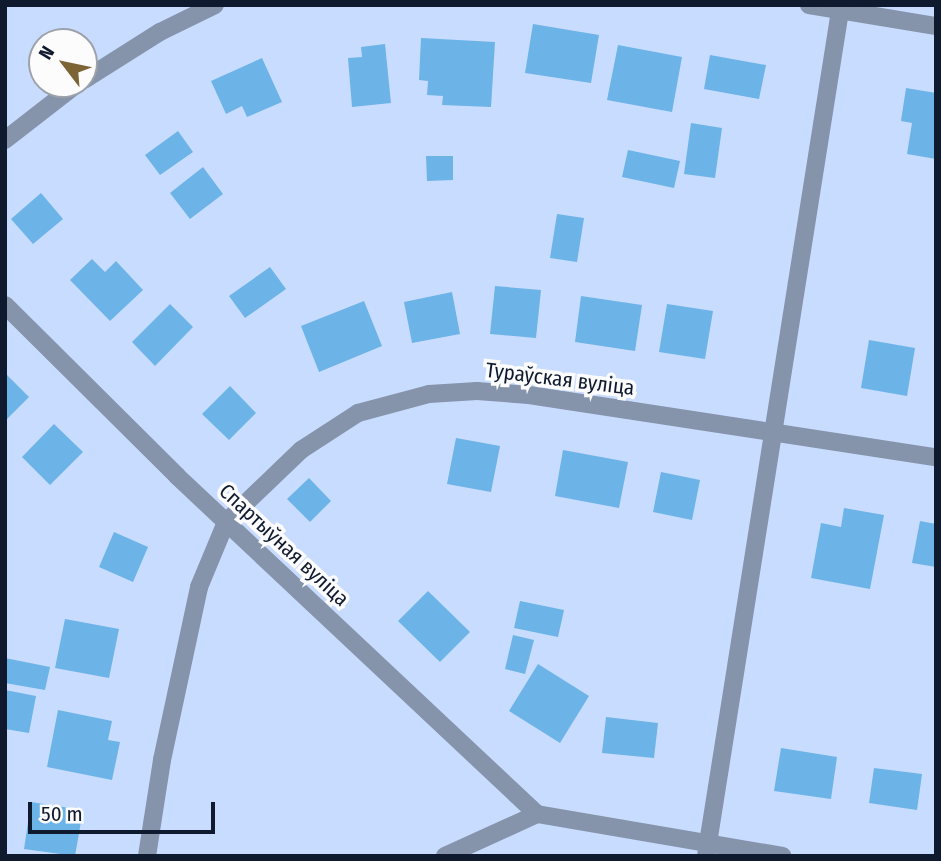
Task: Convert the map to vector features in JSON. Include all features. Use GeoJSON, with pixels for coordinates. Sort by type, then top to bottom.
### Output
{"type":"FeatureCollection","features":[{"type":"Feature","properties":{"kind":"street"},"geometry":{"type":"LineString","coordinates":[[98,70],[160,32],[215,5]]}},
{"type":"Feature","properties":{"kind":"street"},"geometry":{"type":"LineString","coordinates":[[809,5],[936,26]]}},
{"type":"Feature","properties":{"kind":"street"},"geometry":{"type":"LineString","coordinates":[[707,850],[840,8]]}},
{"type":"Feature","properties":{"kind":"street"},"geometry":{"type":"LineString","coordinates":[[5,140],[59,98]]}},
{"type":"Feature","properties":{"kind":"street","name":"Спартыўная вуліца"},"geometry":{"type":"LineString","coordinates":[[5,305],[226,522],[537,814]]}},
{"type":"Feature","properties":{"kind":"street","name":"Тураўская вуліца"},"geometry":{"type":"LineString","coordinates":[[146,856],[162,760],[199,587],[226,522],[301,450],[358,413],[429,394],[477,391],[529,395],[936,457]]}},
{"type":"Feature","properties":{"kind":"street"},"geometry":{"type":"LineString","coordinates":[[445,856],[537,814],[707,850],[782,856]]}},
{"type":"Feature","properties":{"kind":"building"},"geometry":{"type":"Polygon","coordinates":[[[533,24],[599,35],[591,83],[525,73],[533,24]]]}},
{"type":"Feature","properties":{"kind":"building"},"geometry":{"type":"Polygon","coordinates":[[[421,38],[495,42],[491,107],[442,105],[443,96],[427,95],[428,81],[419,80],[421,38]]]}},
{"type":"Feature","properties":{"kind":"building"},"geometry":{"type":"Polygon","coordinates":[[[385,44],[391,103],[352,107],[348,58],[362,57],[361,47],[385,44]]]}},
{"type":"Feature","properties":{"kind":"building"},"geometry":{"type":"Polygon","coordinates":[[[618,45],[682,57],[672,112],[607,100],[618,45]]]}},
{"type":"Feature","properties":{"kind":"building"},"geometry":{"type":"Polygon","coordinates":[[[710,55],[766,65],[759,99],[704,89],[710,55]]]}},
{"type":"Feature","properties":{"kind":"building"},"geometry":{"type":"Polygon","coordinates":[[[262,58],[282,102],[247,117],[242,106],[226,114],[211,81],[262,58]]]}},
{"type":"Feature","properties":{"kind":"building"},"geometry":{"type":"Polygon","coordinates":[[[906,88],[936,93],[936,159],[907,154],[912,123],[901,121],[906,88]]]}},
{"type":"Feature","properties":{"kind":"building"},"geometry":{"type":"Polygon","coordinates":[[[691,123],[722,128],[715,178],[684,174],[691,123]]]}},
{"type":"Feature","properties":{"kind":"building"},"geometry":{"type":"Polygon","coordinates":[[[178,131],[193,152],[160,175],[145,155],[178,131]]]}},
{"type":"Feature","properties":{"kind":"building"},"geometry":{"type":"Polygon","coordinates":[[[628,150],[680,161],[674,188],[622,177],[628,150]]]}},
{"type":"Feature","properties":{"kind":"building"},"geometry":{"type":"Polygon","coordinates":[[[426,156],[453,156],[453,180],[427,181],[426,156]]]}},
{"type":"Feature","properties":{"kind":"building"},"geometry":{"type":"Polygon","coordinates":[[[203,167],[223,194],[190,219],[170,193],[203,167]]]}},
{"type":"Feature","properties":{"kind":"building"},"geometry":{"type":"Polygon","coordinates":[[[41,193],[63,219],[33,244],[11,219],[41,193]]]}},
{"type":"Feature","properties":{"kind":"building"},"geometry":{"type":"Polygon","coordinates":[[[557,214],[584,218],[577,262],[550,258],[557,214]]]}},
{"type":"Feature","properties":{"kind":"building"},"geometry":{"type":"Polygon","coordinates":[[[92,259],[105,272],[116,261],[143,290],[110,321],[70,280],[92,259]]]}},
{"type":"Feature","properties":{"kind":"building"},"geometry":{"type":"Polygon","coordinates":[[[270,267],[286,289],[245,318],[229,296],[270,267]]]}},
{"type":"Feature","properties":{"kind":"building"},"geometry":{"type":"Polygon","coordinates":[[[495,286],[541,290],[536,338],[490,334],[495,286]]]}},
{"type":"Feature","properties":{"kind":"building"},"geometry":{"type":"Polygon","coordinates":[[[452,292],[460,334],[412,343],[404,302],[452,292]]]}},
{"type":"Feature","properties":{"kind":"building"},"geometry":{"type":"Polygon","coordinates":[[[581,296],[642,305],[635,351],[575,342],[581,296]]]}},
{"type":"Feature","properties":{"kind":"building"},"geometry":{"type":"Polygon","coordinates":[[[364,301],[382,346],[319,372],[301,326],[364,301]]]}},
{"type":"Feature","properties":{"kind":"building"},"geometry":{"type":"Polygon","coordinates":[[[170,304],[193,327],[155,366],[132,342],[170,304]]]}},
{"type":"Feature","properties":{"kind":"building"},"geometry":{"type":"Polygon","coordinates":[[[667,304],[713,311],[705,359],[659,352],[667,304]]]}},
{"type":"Feature","properties":{"kind":"building"},"geometry":{"type":"Polygon","coordinates":[[[869,340],[915,348],[907,396],[861,388],[869,340]]]}},
{"type":"Feature","properties":{"kind":"building"},"geometry":{"type":"Polygon","coordinates":[[[5,373],[29,397],[5,421],[5,373]]]}},
{"type":"Feature","properties":{"kind":"building"},"geometry":{"type":"Polygon","coordinates":[[[230,386],[256,413],[229,440],[202,414],[230,386]]]}},
{"type":"Feature","properties":{"kind":"building"},"geometry":{"type":"Polygon","coordinates":[[[54,424],[83,452],[50,485],[22,457],[54,424]]]}},
{"type":"Feature","properties":{"kind":"building"},"geometry":{"type":"Polygon","coordinates":[[[456,438],[500,446],[491,492],[447,484],[456,438]]]}},
{"type":"Feature","properties":{"kind":"building"},"geometry":{"type":"Polygon","coordinates":[[[563,450],[628,462],[619,508],[555,496],[563,450]]]}},
{"type":"Feature","properties":{"kind":"building"},"geometry":{"type":"Polygon","coordinates":[[[661,472],[700,480],[692,520],[653,512],[661,472]]]}},
{"type":"Feature","properties":{"kind":"building"},"geometry":{"type":"Polygon","coordinates":[[[309,478],[331,501],[310,522],[287,499],[309,478]]]}},
{"type":"Feature","properties":{"kind":"building"},"geometry":{"type":"Polygon","coordinates":[[[844,508],[884,515],[870,589],[811,578],[821,523],[841,527],[844,508]]]}},
{"type":"Feature","properties":{"kind":"building"},"geometry":{"type":"Polygon","coordinates":[[[920,521],[936,524],[936,567],[912,563],[920,521]]]}},
{"type":"Feature","properties":{"kind":"building"},"geometry":{"type":"Polygon","coordinates":[[[114,532],[148,547],[133,582],[99,567],[114,532]]]}},
{"type":"Feature","properties":{"kind":"building"},"geometry":{"type":"Polygon","coordinates":[[[428,591],[470,632],[440,662],[398,621],[428,591]]]}},
{"type":"Feature","properties":{"kind":"building"},"geometry":{"type":"Polygon","coordinates":[[[520,601],[564,610],[558,637],[514,628],[520,601]]]}},
{"type":"Feature","properties":{"kind":"building"},"geometry":{"type":"Polygon","coordinates":[[[65,619],[119,629],[109,678],[55,668],[65,619]]]}},
{"type":"Feature","properties":{"kind":"building"},"geometry":{"type":"Polygon","coordinates":[[[513,635],[534,640],[525,674],[505,669],[513,635]]]}},
{"type":"Feature","properties":{"kind":"building"},"geometry":{"type":"Polygon","coordinates":[[[5,658],[50,667],[45,690],[5,683],[5,658]]]}},
{"type":"Feature","properties":{"kind":"building"},"geometry":{"type":"Polygon","coordinates":[[[538,664],[589,696],[560,743],[509,711],[538,664]]]}},
{"type":"Feature","properties":{"kind":"building"},"geometry":{"type":"Polygon","coordinates":[[[5,690],[36,696],[29,733],[5,729],[5,690]]]}},
{"type":"Feature","properties":{"kind":"building"},"geometry":{"type":"Polygon","coordinates":[[[58,710],[112,721],[108,740],[120,742],[112,780],[47,767],[58,710]]]}},
{"type":"Feature","properties":{"kind":"building"},"geometry":{"type":"Polygon","coordinates":[[[606,717],[658,723],[654,758],[602,753],[606,717]]]}},
{"type":"Feature","properties":{"kind":"building"},"geometry":{"type":"Polygon","coordinates":[[[781,748],[837,757],[831,799],[774,791],[781,748]]]}},
{"type":"Feature","properties":{"kind":"building"},"geometry":{"type":"Polygon","coordinates":[[[874,768],[922,774],[917,810],[869,803],[874,768]]]}},
{"type":"Feature","properties":{"kind":"building"},"geometry":{"type":"Polygon","coordinates":[[[31,802],[83,810],[75,856],[24,849],[31,802]]]}}]}
